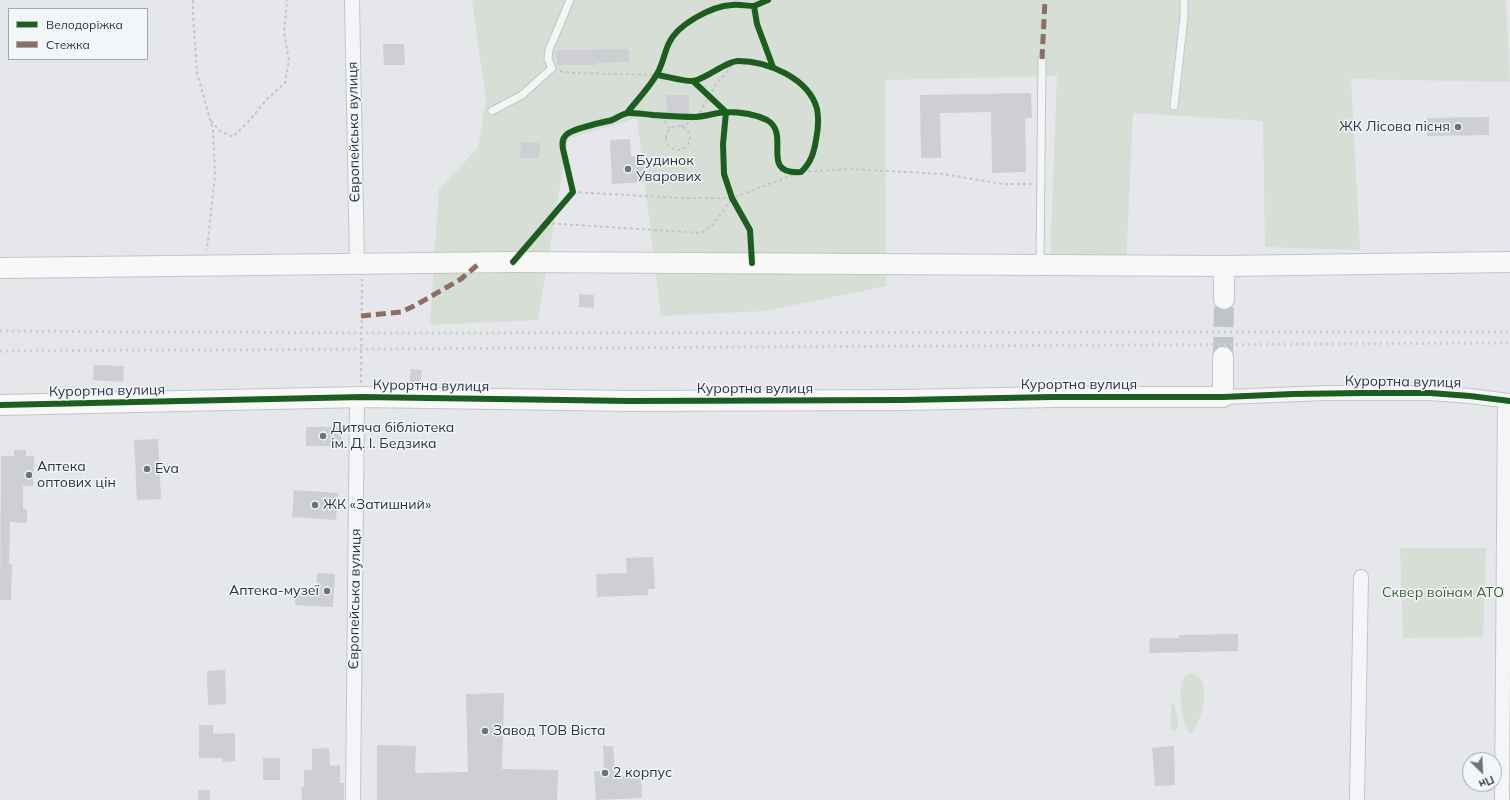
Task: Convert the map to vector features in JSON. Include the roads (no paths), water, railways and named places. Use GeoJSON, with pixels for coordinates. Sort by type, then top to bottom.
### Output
{"type":"FeatureCollection","features":[{"type":"Feature","properties":{"kind":"street","name":"Європейська вулиця"},"geometry":{"type":"LineString","coordinates":[[352,0],[359,264]]}},
{"type":"Feature","properties":{"kind":"street"},"geometry":{"type":"LineString","coordinates":[[0,268],[513,262],[1224,266],[1510,262]]}},
{"type":"Feature","properties":{"kind":"street"},"geometry":{"type":"LineString","coordinates":[[1224,266],[1224,299]]}},
{"type":"Feature","properties":{"kind":"street"},"geometry":{"type":"LineString","coordinates":[[1223,357],[1223,397]]}},
{"type":"Feature","properties":{"kind":"street","name":"Курортна вулиця"},"geometry":{"type":"LineString","coordinates":[[0,405],[54,398],[359,398],[645,401],[903,400],[1052,397],[1223,397],[1327,393],[1430,393],[1507,401]]}},
{"type":"Feature","properties":{"kind":"street","name":"Європейська вулиця"},"geometry":{"type":"LineString","coordinates":[[353,800],[359,398]]}},
{"type":"Feature","properties":{"kind":"street"},"geometry":{"type":"LineString","coordinates":[[1502,800],[1507,401]]}},
{"type":"Feature","properties":{"kind":"street"},"geometry":{"type":"LineString","coordinates":[[1357,800],[1361,577]]}},
{"type":"Feature","properties":{"kind":"lane"},"geometry":{"type":"LineString","coordinates":[[492,111],[522,94],[552,68],[548,59],[549,50],[570,0]]}},
{"type":"Feature","properties":{"kind":"lane"},"geometry":{"type":"LineString","coordinates":[[1174,106],[1184,17],[1184,0]]}},
{"type":"Feature","properties":{"kind":"lane"},"geometry":{"type":"LineString","coordinates":[[1040,265],[1042,59]]}},
{"type":"Feature","properties":{"kind":"tunnel"},"geometry":{"type":"LineString","coordinates":[[1223,357],[1224,299]]}},
{"type":"Feature","properties":{"kind":"railway"},"geometry":{"type":"LineString","coordinates":[[0,331],[361,333],[1510,332]]}},
{"type":"Feature","properties":{"kind":"railway"},"geometry":{"type":"LineString","coordinates":[[0,351],[1510,343]]}},
{"type":"Feature","properties":{"kind":"place","name":"ЖК Лісова пісня"},"geometry":{"type":"Point","coordinates":[1458,127]}},
{"type":"Feature","properties":{"kind":"place","name":"Будинок Уварових"},"geometry":{"type":"Point","coordinates":[628,169]}},
{"type":"Feature","properties":{"kind":"place","name":"Дитяча бібліотека ім. Д. І. Бедзика"},"geometry":{"type":"Point","coordinates":[323,436]}},
{"type":"Feature","properties":{"kind":"place","name":"Eva"},"geometry":{"type":"Point","coordinates":[147,469]}},
{"type":"Feature","properties":{"kind":"place","name":"Аптека оптових цін"},"geometry":{"type":"Point","coordinates":[29,475]}},
{"type":"Feature","properties":{"kind":"place","name":"ЖК «Затишний»"},"geometry":{"type":"Point","coordinates":[315,505]}},
{"type":"Feature","properties":{"kind":"place","name":"Аптека-музеї"},"geometry":{"type":"Point","coordinates":[327,591]}},
{"type":"Feature","properties":{"kind":"place","name":"Завод ТОВ Віста"},"geometry":{"type":"Point","coordinates":[485,731]}},
{"type":"Feature","properties":{"kind":"place","name":"2 корпус"},"geometry":{"type":"Point","coordinates":[605,773]}},
{"type":"Feature","properties":{"kind":"park label","name":"Сквер воїнам АТО"},"geometry":{"type":"Point","coordinates":[1443,593]}}]}
